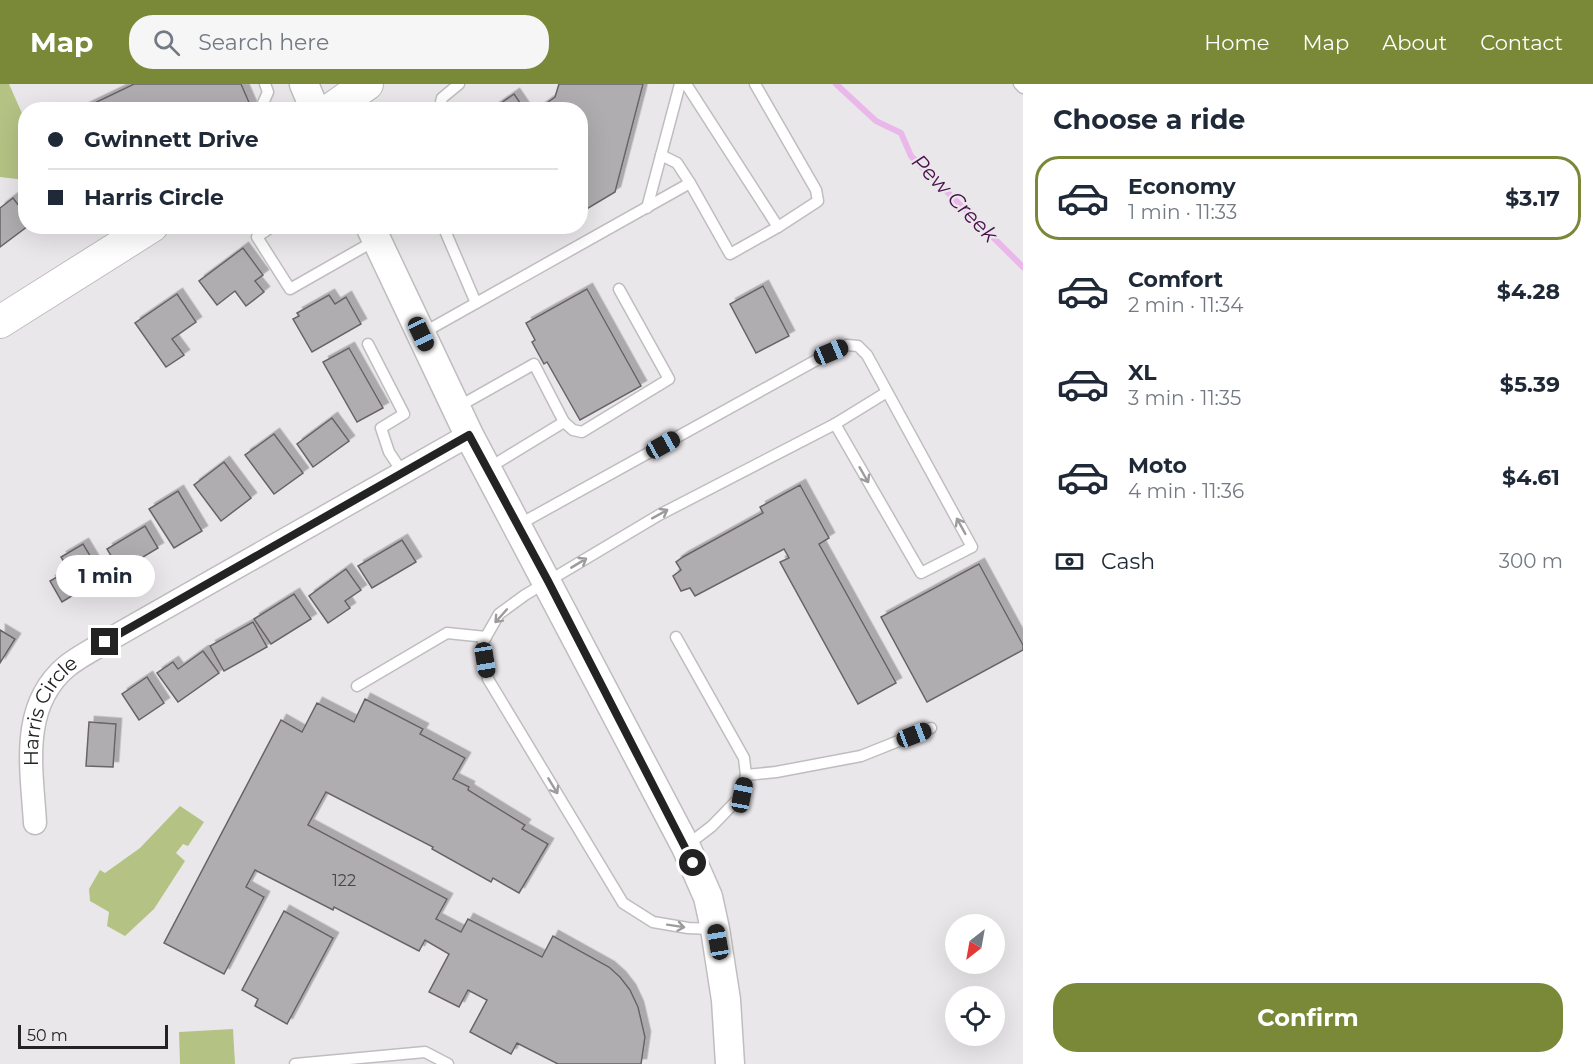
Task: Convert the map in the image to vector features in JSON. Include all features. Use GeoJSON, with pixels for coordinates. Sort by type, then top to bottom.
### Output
{"type":"FeatureCollection","features":[{"type":"Feature","properties":{"kind":"main road"},"geometry":{"type":"LineString","coordinates":[[341,102],[367,84]]}},
{"type":"Feature","properties":{"kind":"main road"},"geometry":{"type":"LineString","coordinates":[[0,322],[139,234]]}},
{"type":"Feature","properties":{"kind":"street"},"geometry":{"type":"LineString","coordinates":[[304,84],[312,102]]}},
{"type":"Feature","properties":{"kind":"street"},"geometry":{"type":"LineString","coordinates":[[373,234],[469,435],[548,581],[686,847],[708,897],[726,1000],[730,1064]]}},
{"type":"Feature","properties":{"kind":"street","name":"Harris Circle"},"geometry":{"type":"LineString","coordinates":[[35,824],[30,739],[41,701],[51,683],[67,667],[105,642],[469,435]]}},
{"type":"Feature","properties":{"kind":"lane"},"geometry":{"type":"LineString","coordinates":[[264,102],[268,92],[265,84]]}},
{"type":"Feature","properties":{"kind":"lane"},"geometry":{"type":"LineString","coordinates":[[441,102],[442,98],[457,84]]}},
{"type":"Feature","properties":{"kind":"lane"},"geometry":{"type":"LineString","coordinates":[[647,208],[680,84]]}},
{"type":"Feature","properties":{"kind":"lane"},"geometry":{"type":"LineString","coordinates":[[686,84],[778,227]]}},
{"type":"Feature","properties":{"kind":"lane"},"geometry":{"type":"LineString","coordinates":[[661,155],[677,163],[730,254],[818,201],[816,190],[755,84]]}},
{"type":"Feature","properties":{"kind":"lane"},"geometry":{"type":"LineString","coordinates":[[1019,84],[1023,88]]}},
{"type":"Feature","properties":{"kind":"lane"},"geometry":{"type":"LineString","coordinates":[[421,334],[690,183]]}},
{"type":"Feature","properties":{"kind":"lane"},"geometry":{"type":"LineString","coordinates":[[261,234],[257,237],[290,289],[372,234]]}},
{"type":"Feature","properties":{"kind":"lane"},"geometry":{"type":"LineString","coordinates":[[446,234],[476,303]]}},
{"type":"Feature","properties":{"kind":"lane"},"geometry":{"type":"LineString","coordinates":[[456,408],[534,364],[564,422],[573,430],[582,432],[669,379],[619,289]]}},
{"type":"Feature","properties":{"kind":"lane"},"geometry":{"type":"LineString","coordinates":[[368,344],[404,414],[381,428],[389,452],[402,473]]}},
{"type":"Feature","properties":{"kind":"lane"},"geometry":{"type":"LineString","coordinates":[[518,525],[847,345],[858,346],[867,355],[972,547],[921,573],[835,424]]}},
{"type":"Feature","properties":{"kind":"lane"},"geometry":{"type":"LineString","coordinates":[[715,929],[688,928],[653,922],[623,903],[488,679],[483,642],[499,614],[548,581],[659,515],[835,424],[887,392]]}},
{"type":"Feature","properties":{"kind":"lane"},"geometry":{"type":"LineString","coordinates":[[487,469],[564,422]]}},
{"type":"Feature","properties":{"kind":"lane"},"geometry":{"type":"LineString","coordinates":[[357,686],[447,633],[486,637]]}},
{"type":"Feature","properties":{"kind":"lane"},"geometry":{"type":"LineString","coordinates":[[676,637],[744,758],[746,775],[742,795],[712,826],[686,847]]}},
{"type":"Feature","properties":{"kind":"lane"},"geometry":{"type":"LineString","coordinates":[[746,775],[776,772],[861,756],[931,728]]}},
{"type":"Feature","properties":{"kind":"lane"},"geometry":{"type":"LineString","coordinates":[[295,1064],[425,1052],[448,1064]]}},
{"type":"Feature","properties":{"kind":"green space"},"geometry":{"type":"Polygon","coordinates":[[[0,84],[9,84],[18,104],[18,179],[0,177],[0,84]]]}},
{"type":"Feature","properties":{"kind":"green space"},"geometry":{"type":"Polygon","coordinates":[[[180,806],[204,822],[188,846],[183,844],[176,853],[185,861],[154,909],[125,936],[107,926],[109,912],[90,901],[89,889],[100,870],[105,873],[140,848],[180,806]]]}},
{"type":"Feature","properties":{"kind":"green space"},"geometry":{"type":"Polygon","coordinates":[[[233,1029],[235,1064],[180,1064],[179,1032],[233,1029]]]}},
{"type":"Feature","properties":{"kind":"building"},"geometry":{"type":"Polygon","coordinates":[[[134,84],[241,84],[249,102],[97,102],[134,84]]]}},
{"type":"Feature","properties":{"kind":"building"},"geometry":{"type":"Polygon","coordinates":[[[559,84],[643,84],[615,192],[588,208],[588,102],[548,102],[555,97],[559,84]]]}},
{"type":"Feature","properties":{"kind":"building"},"geometry":{"type":"Polygon","coordinates":[[[514,94],[520,102],[502,102],[514,94]]]}},
{"type":"Feature","properties":{"kind":"building"},"geometry":{"type":"Polygon","coordinates":[[[13,198],[18,205],[18,234],[0,247],[0,208],[13,198]]]}},
{"type":"Feature","properties":{"kind":"building"},"geometry":{"type":"Polygon","coordinates":[[[243,248],[263,275],[255,281],[264,292],[246,306],[235,291],[217,305],[199,281],[243,248]]]}},
{"type":"Feature","properties":{"kind":"building"},"geometry":{"type":"Polygon","coordinates":[[[763,286],[789,336],[756,353],[730,304],[763,286]]]}},
{"type":"Feature","properties":{"kind":"building"},"geometry":{"type":"Polygon","coordinates":[[[587,289],[641,386],[580,420],[547,362],[544,364],[532,342],[535,340],[526,323],[587,289]]]}},
{"type":"Feature","properties":{"kind":"building"},"geometry":{"type":"Polygon","coordinates":[[[177,294],[196,322],[172,339],[184,355],[166,367],[135,323],[177,294]]]}},
{"type":"Feature","properties":{"kind":"building"},"geometry":{"type":"Polygon","coordinates":[[[329,295],[335,304],[346,297],[361,324],[312,352],[293,319],[299,316],[297,313],[329,295]]]}},
{"type":"Feature","properties":{"kind":"building"},"geometry":{"type":"Polygon","coordinates":[[[349,348],[383,408],[357,422],[323,362],[349,348]]]}},
{"type":"Feature","properties":{"kind":"building"},"geometry":{"type":"Polygon","coordinates":[[[332,418],[349,441],[313,467],[297,444],[332,418]]]}},
{"type":"Feature","properties":{"kind":"building"},"geometry":{"type":"Polygon","coordinates":[[[274,434],[303,473],[274,494],[245,455],[274,434]]]}},
{"type":"Feature","properties":{"kind":"building"},"geometry":{"type":"Polygon","coordinates":[[[224,462],[251,498],[221,521],[194,485],[224,462]]]}},
{"type":"Feature","properties":{"kind":"building"},"geometry":{"type":"Polygon","coordinates":[[[800,485],[829,538],[819,544],[896,683],[858,704],[780,562],[789,558],[784,549],[695,596],[690,588],[681,591],[673,576],[681,570],[676,562],[763,513],[760,507],[800,485]]]}},
{"type":"Feature","properties":{"kind":"building"},"geometry":{"type":"Polygon","coordinates":[[[178,491],[202,531],[174,548],[149,509],[178,491]]]}},
{"type":"Feature","properties":{"kind":"building"},"geometry":{"type":"Polygon","coordinates":[[[145,526],[158,548],[120,571],[107,549],[145,526]]]}},
{"type":"Feature","properties":{"kind":"building"},"geometry":{"type":"Polygon","coordinates":[[[402,540],[416,562],[372,588],[358,566],[402,540]]]}},
{"type":"Feature","properties":{"kind":"building"},"geometry":{"type":"Polygon","coordinates":[[[83,544],[103,577],[62,602],[50,581],[69,570],[61,557],[83,544]]]}},
{"type":"Feature","properties":{"kind":"building"},"geometry":{"type":"Polygon","coordinates":[[[979,564],[1023,645],[1023,650],[927,702],[881,617],[979,564]]]}},
{"type":"Feature","properties":{"kind":"building"},"geometry":{"type":"Polygon","coordinates":[[[346,569],[361,590],[345,601],[350,608],[328,623],[309,596],[346,569]]]}},
{"type":"Feature","properties":{"kind":"building"},"geometry":{"type":"Polygon","coordinates":[[[294,594],[311,619],[271,644],[254,619],[294,594]]]}},
{"type":"Feature","properties":{"kind":"building"},"geometry":{"type":"Polygon","coordinates":[[[253,622],[267,647],[224,671],[210,646],[253,622]]]}},
{"type":"Feature","properties":{"kind":"building"},"geometry":{"type":"Polygon","coordinates":[[[0,630],[15,639],[0,663],[0,630]]]}},
{"type":"Feature","properties":{"kind":"building"},"geometry":{"type":"Polygon","coordinates":[[[203,651],[219,673],[178,702],[157,673],[173,662],[178,669],[203,651]]]}},
{"type":"Feature","properties":{"kind":"building"},"geometry":{"type":"Polygon","coordinates":[[[147,677],[164,703],[139,720],[122,694],[147,677]]]}},
{"type":"Feature","properties":{"kind":"building"},"geometry":{"type":"Polygon","coordinates":[[[365,699],[423,729],[420,734],[465,758],[453,779],[469,787],[468,790],[525,825],[522,829],[548,844],[519,893],[493,878],[491,882],[432,849],[433,847],[326,792],[308,825],[447,899],[436,919],[461,932],[468,919],[542,957],[553,936],[609,967],[630,990],[638,1007],[645,1037],[641,1064],[558,1064],[517,1043],[511,1054],[470,1032],[487,1000],[468,990],[459,1007],[429,992],[449,954],[425,940],[419,951],[334,907],[333,910],[255,870],[246,887],[264,897],[224,974],[164,943],[281,720],[302,732],[317,703],[354,722],[365,699]]]}},
{"type":"Feature","properties":{"kind":"building"},"geometry":{"type":"Polygon","coordinates":[[[89,722],[116,724],[113,767],[86,766],[89,722]]]}},
{"type":"Feature","properties":{"kind":"building"},"geometry":{"type":"Polygon","coordinates":[[[284,911],[333,938],[287,1024],[255,1006],[258,999],[242,990],[284,911]]]}},
{"type":"Feature","properties":{"kind":"waterway","name":"Pew Creek"},"geometry":{"type":"LineString","coordinates":[[836,84],[876,121],[901,133],[911,156],[1023,267]]}},
{"type":"Feature","properties":{"kind":"route"},"geometry":{"type":"LineString","coordinates":[[105,642],[469,435],[548,581],[693,863]]}}]}
